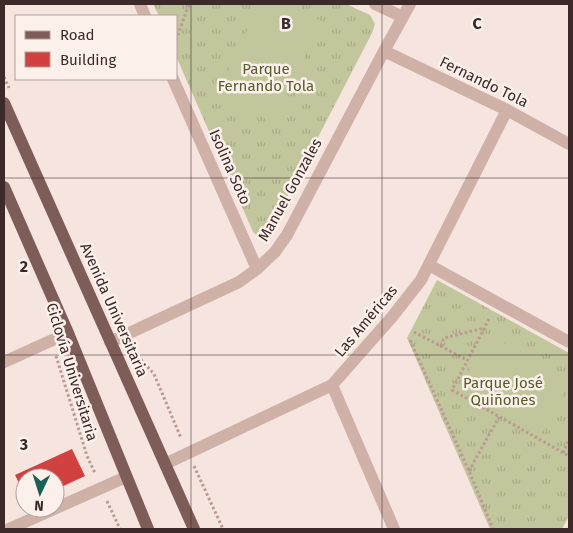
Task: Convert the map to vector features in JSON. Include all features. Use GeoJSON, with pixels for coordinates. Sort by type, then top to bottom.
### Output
{"type":"FeatureCollection","features":[{"type":"Feature","properties":{"kind":"main road","name":"Avenida Universitaria"},"geometry":{"type":"LineString","coordinates":[[4,103],[194,529]]}},
{"type":"Feature","properties":{"kind":"main road"},"geometry":{"type":"LineString","coordinates":[[4,187],[68,333],[148,529]]}},
{"type":"Feature","properties":{"kind":"street"},"geometry":{"type":"LineString","coordinates":[[375,4],[403,17]]}},
{"type":"Feature","properties":{"kind":"street","name":"Manuel Gonzales"},"geometry":{"type":"LineString","coordinates":[[110,342],[239,282],[257,269],[275,252],[287,235],[410,4]]}},
{"type":"Feature","properties":{"kind":"street","name":"Fernando Tola"},"geometry":{"type":"LineString","coordinates":[[384,51],[507,110],[569,144]]}},
{"type":"Feature","properties":{"kind":"street","name":"Isolina Soto"},"geometry":{"type":"LineString","coordinates":[[173,80],[257,269]]}},
{"type":"Feature","properties":{"kind":"street","name":"Las Américas"},"geometry":{"type":"LineString","coordinates":[[165,464],[332,386],[392,317],[421,280],[507,110]]}},
{"type":"Feature","properties":{"kind":"street"},"geometry":{"type":"LineString","coordinates":[[429,265],[569,342]]}},
{"type":"Feature","properties":{"kind":"street"},"geometry":{"type":"LineString","coordinates":[[4,362],[68,333]]}},
{"type":"Feature","properties":{"kind":"street"},"geometry":{"type":"LineString","coordinates":[[332,386],[394,529]]}},
{"type":"Feature","properties":{"kind":"street"},"geometry":{"type":"LineString","coordinates":[[9,529],[126,477]]}},
{"type":"Feature","properties":{"kind":"path"},"geometry":{"type":"LineString","coordinates":[[178,34],[189,4]]}},
{"type":"Feature","properties":{"kind":"path"},"geometry":{"type":"LineString","coordinates":[[489,318],[452,390],[569,456]]}},
{"type":"Feature","properties":{"kind":"path"},"geometry":{"type":"LineString","coordinates":[[441,346],[444,338],[484,328]]}},
{"type":"Feature","properties":{"kind":"path"},"geometry":{"type":"LineString","coordinates":[[414,332],[467,360]]}},
{"type":"Feature","properties":{"kind":"path","name":"Ciclovía Universitaria"},"geometry":{"type":"LineString","coordinates":[[51,340],[87,456],[120,529]]}},
{"type":"Feature","properties":{"kind":"path"},"geometry":{"type":"LineString","coordinates":[[410,340],[493,529]]}},
{"type":"Feature","properties":{"kind":"path"},"geometry":{"type":"LineString","coordinates":[[469,471],[499,417]]}},
{"type":"Feature","properties":{"kind":"path"},"geometry":{"type":"LineString","coordinates":[[563,452],[569,440]]}},
{"type":"Feature","properties":{"kind":"green space","name":"Parque Fernando Tola"},"geometry":{"type":"Polygon","coordinates":[[[153,4],[346,4],[370,15],[375,24],[270,230],[264,235],[259,236],[253,232],[178,61],[178,15],[158,15],[153,4]]]}},
{"type":"Feature","properties":{"kind":"green space"},"geometry":{"type":"Polygon","coordinates":[[[260,4],[285,4],[322,21],[273,122],[216,96],[260,4]]]}},
{"type":"Feature","properties":{"kind":"green space","name":"Parque José Quiñones"},"geometry":{"type":"Polygon","coordinates":[[[437,280],[569,353],[569,516],[562,529],[490,529],[407,338],[437,280]]]}},
{"type":"Feature","properties":{"kind":"green space"},"geometry":{"type":"Polygon","coordinates":[[[489,335],[569,378],[569,382],[541,434],[458,390],[489,335]]]}},
{"type":"Feature","properties":{"kind":"building"},"geometry":{"type":"Polygon","coordinates":[[[72,449],[85,476],[65,485],[65,468],[30,468],[72,449]]]}}]}
